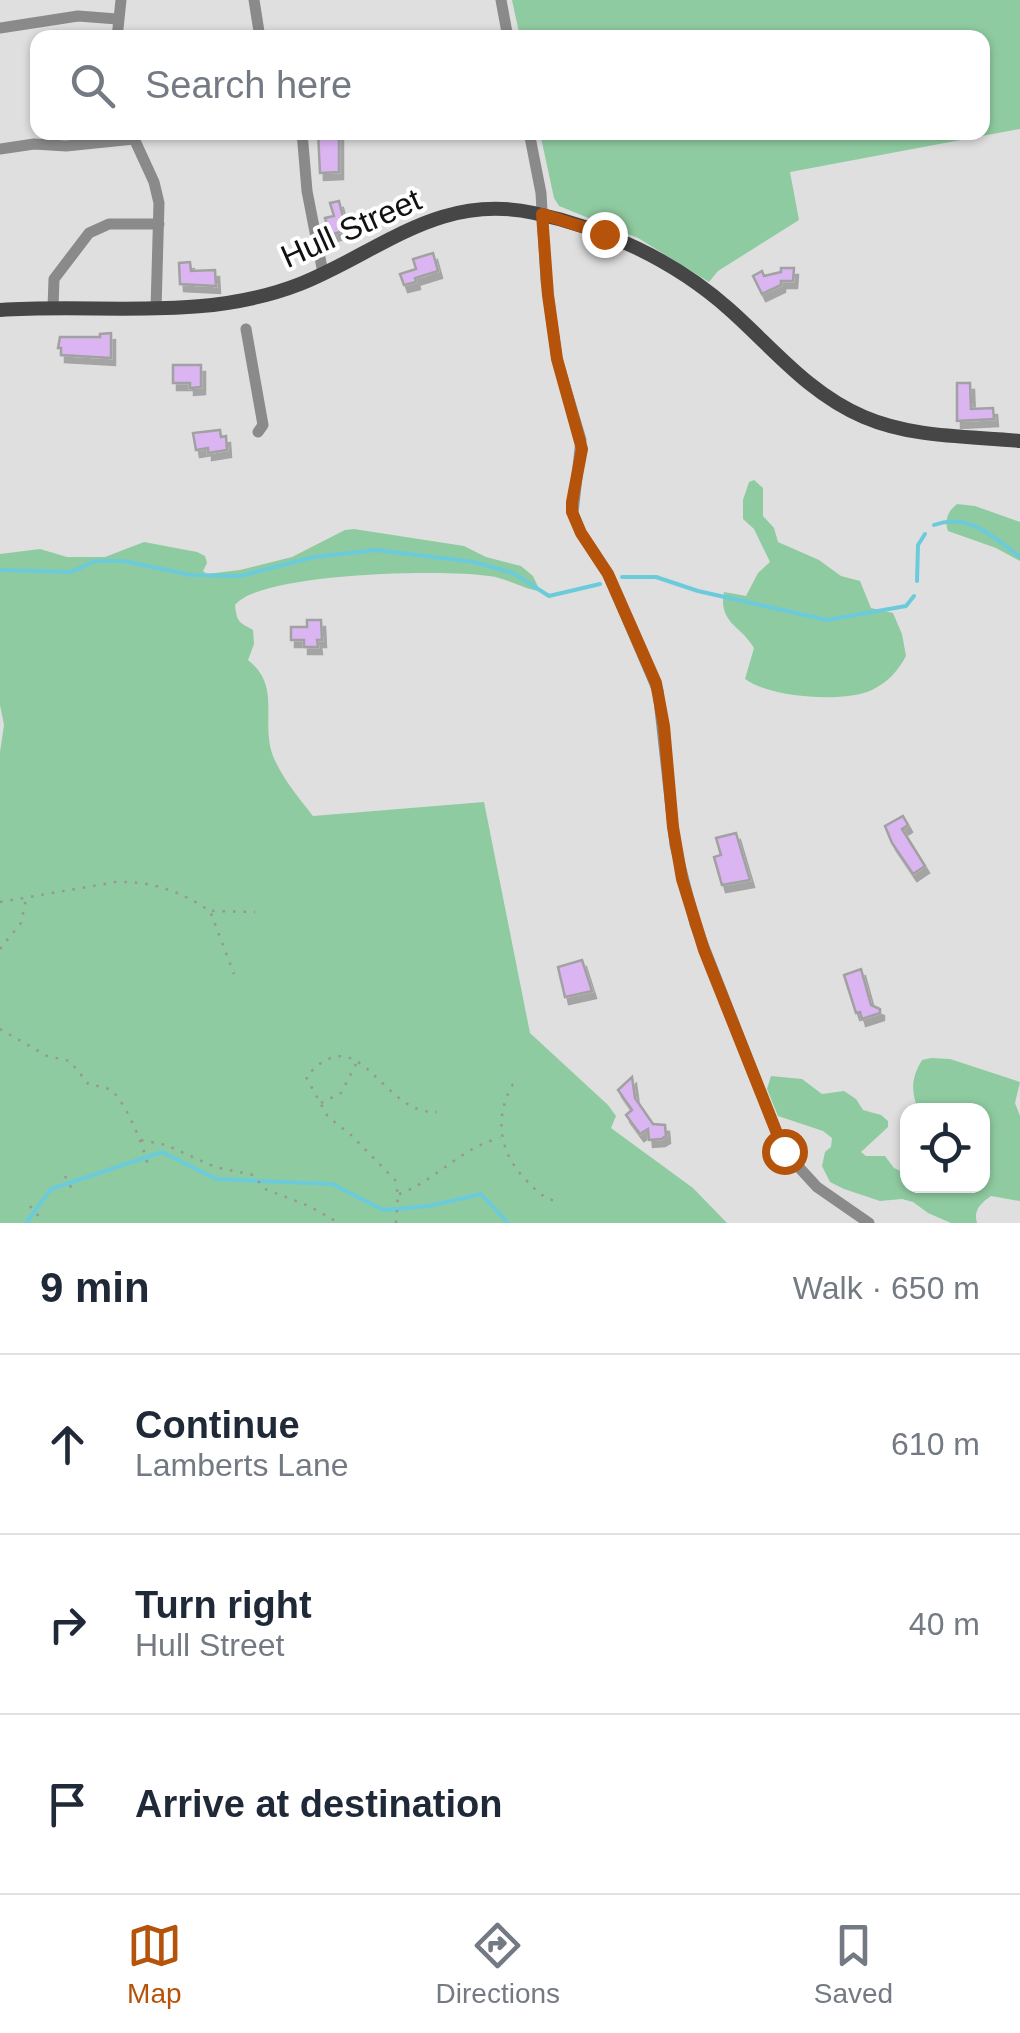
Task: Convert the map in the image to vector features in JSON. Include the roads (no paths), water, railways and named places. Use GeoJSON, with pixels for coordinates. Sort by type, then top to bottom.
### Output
{"type":"FeatureCollection","features":[{"type":"Feature","properties":{"kind":"main road","name":"Hull Street"},"geometry":{"type":"LineString","coordinates":[[0,310],[189,308],[246,300],[323,273],[405,230],[450,214],[501,208],[542,214],[617,239],[682,273],[726,306],[807,384],[851,411],[904,430],[1020,441]]}},
{"type":"Feature","properties":{"kind":"street"},"geometry":{"type":"LineString","coordinates":[[117,30],[121,0]]}},
{"type":"Feature","properties":{"kind":"street"},"geometry":{"type":"LineString","coordinates":[[254,0],[259,30]]}},
{"type":"Feature","properties":{"kind":"street"},"geometry":{"type":"LineString","coordinates":[[501,0],[507,30]]}},
{"type":"Feature","properties":{"kind":"street"},"geometry":{"type":"LineString","coordinates":[[0,28],[78,16],[117,20]]}},
{"type":"Feature","properties":{"kind":"street"},"geometry":{"type":"LineString","coordinates":[[0,150],[106,140]]}},
{"type":"Feature","properties":{"kind":"street"},"geometry":{"type":"LineString","coordinates":[[135,140],[154,182],[159,224],[156,309]]}},
{"type":"Feature","properties":{"kind":"street"},"geometry":{"type":"LineString","coordinates":[[303,140],[306,191],[323,273]]}},
{"type":"Feature","properties":{"kind":"street"},"geometry":{"type":"LineString","coordinates":[[531,140],[540,182],[557,359],[582,449],[572,512],[608,574],[658,691],[675,846],[694,924],[784,1151],[817,1187],[870,1223]]}},
{"type":"Feature","properties":{"kind":"street"},"geometry":{"type":"LineString","coordinates":[[53,308],[52,284],[56,274],[89,234],[109,224],[159,224]]}},
{"type":"Feature","properties":{"kind":"street"},"geometry":{"type":"LineString","coordinates":[[246,329],[263,425],[258,432]]}},
{"type":"Feature","properties":{"kind":"waterway"},"geometry":{"type":"LineString","coordinates":[[934,525],[969,524],[1020,557]]}},
{"type":"Feature","properties":{"kind":"waterway"},"geometry":{"type":"LineString","coordinates":[[917,581],[918,545],[925,534]]}},
{"type":"Feature","properties":{"kind":"waterway"},"geometry":{"type":"LineString","coordinates":[[0,570],[71,572],[95,561],[123,561],[191,575],[240,576],[314,557],[376,550],[474,562],[513,573],[549,596],[600,584]]}},
{"type":"Feature","properties":{"kind":"waterway"},"geometry":{"type":"LineString","coordinates":[[622,577],[656,577],[698,591],[827,620],[906,606],[914,596]]}},
{"type":"Feature","properties":{"kind":"waterway"},"geometry":{"type":"LineString","coordinates":[[26,1223],[51,1189],[162,1152],[216,1179],[332,1184],[383,1210],[429,1206],[481,1194],[508,1223]]}}]}
